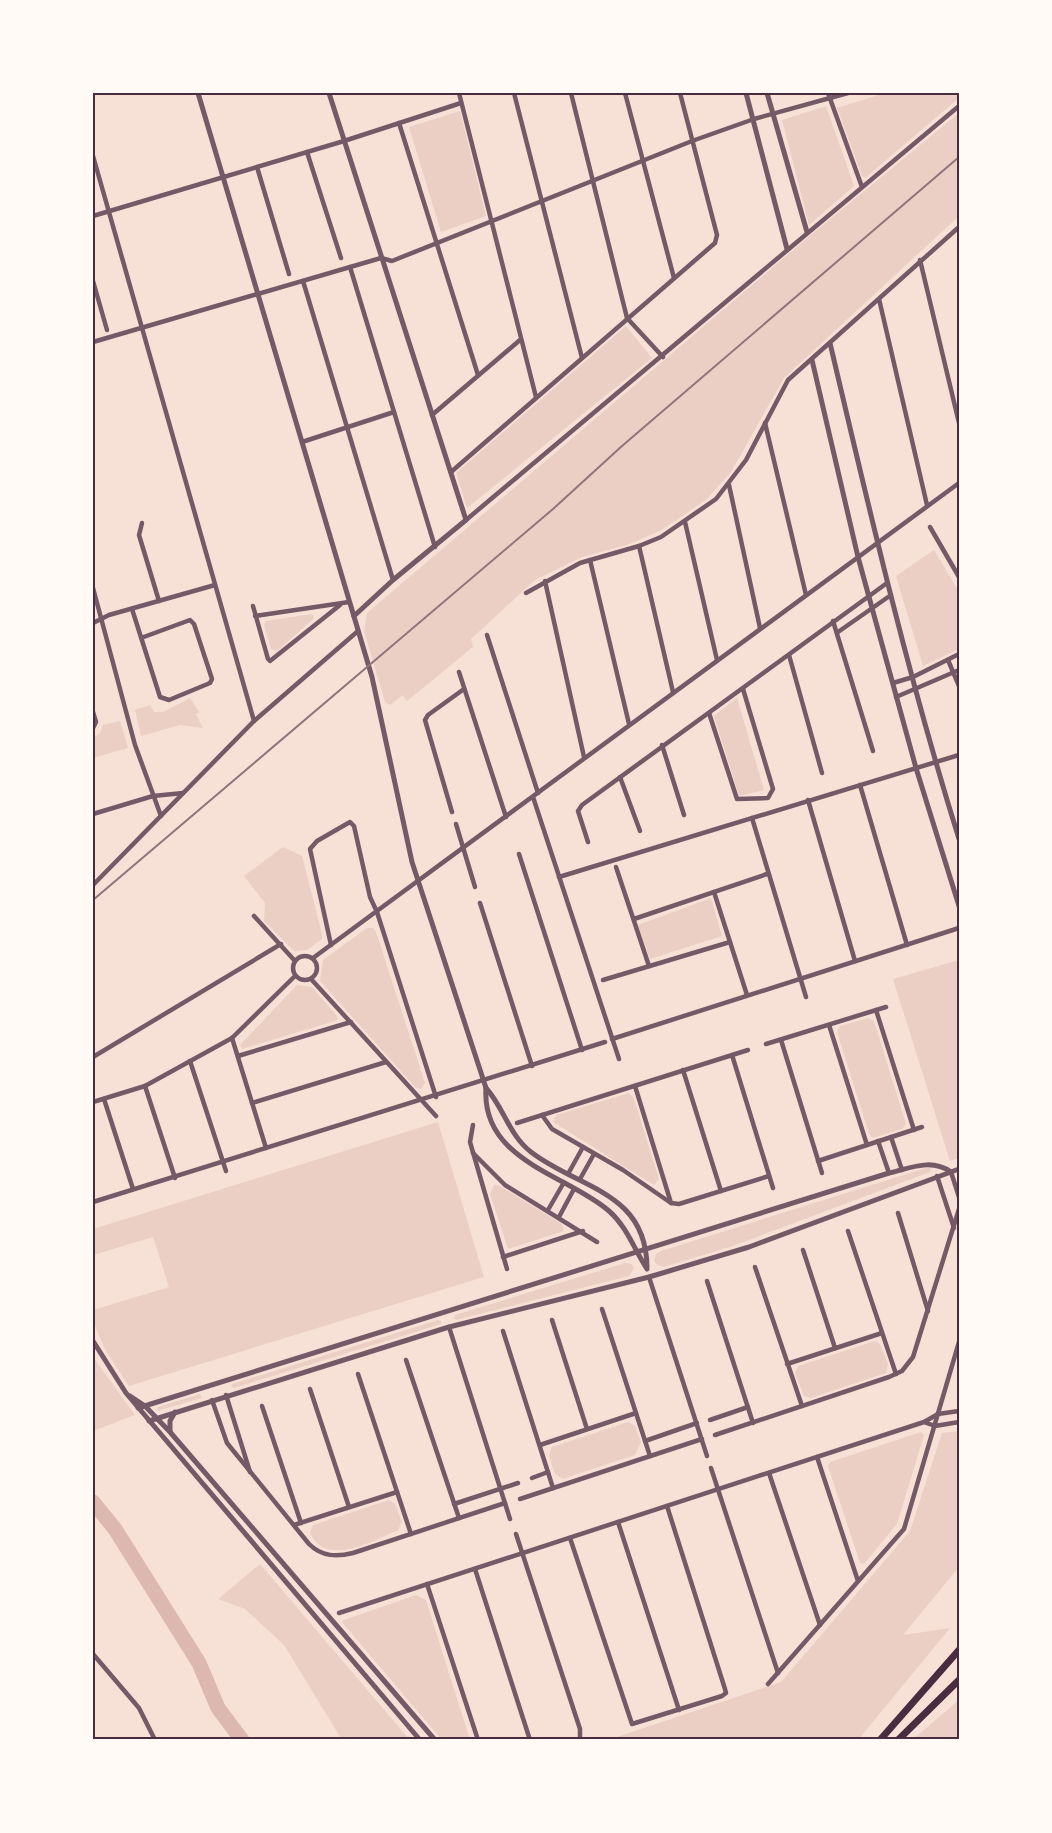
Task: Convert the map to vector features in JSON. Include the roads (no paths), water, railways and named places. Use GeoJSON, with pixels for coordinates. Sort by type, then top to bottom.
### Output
{"type":"FeatureCollection","features":[{"type":"Feature","properties":{"kind":"main road"},"geometry":{"type":"LineString","coordinates":[[880,1740],[959,1650]]}},
{"type":"Feature","properties":{"kind":"main road"},"geometry":{"type":"LineString","coordinates":[[898,1740],[959,1680]]}},
{"type":"Feature","properties":{"kind":"street"},"geometry":{"type":"LineString","coordinates":[[198,93],[256,295],[378,698],[411,862],[486,1088],[495,1099],[511,1131],[524,1145],[620,1204],[636,1223],[647,1248],[649,1277],[707,1456]]}},
{"type":"Feature","properties":{"kind":"street"},"geometry":{"type":"LineString","coordinates":[[329,93],[466,520]]}},
{"type":"Feature","properties":{"kind":"street"},"geometry":{"type":"LineString","coordinates":[[459,93],[536,397]]}},
{"type":"Feature","properties":{"kind":"street"},"geometry":{"type":"LineString","coordinates":[[514,93],[582,358]]}},
{"type":"Feature","properties":{"kind":"street"},"geometry":{"type":"LineString","coordinates":[[571,93],[627,318],[663,357]]}},
{"type":"Feature","properties":{"kind":"street"},"geometry":{"type":"LineString","coordinates":[[625,93],[674,278]]}},
{"type":"Feature","properties":{"kind":"street"},"geometry":{"type":"LineString","coordinates":[[451,472],[717,241],[680,93]]}},
{"type":"Feature","properties":{"kind":"street"},"geometry":{"type":"LineString","coordinates":[[746,93],[787,249]]}},
{"type":"Feature","properties":{"kind":"street"},"geometry":{"type":"LineString","coordinates":[[767,93],[807,232]]}},
{"type":"Feature","properties":{"kind":"street"},"geometry":{"type":"LineString","coordinates":[[93,342],[381,258],[392,261],[593,178],[692,141],[754,119],[829,96],[848,93]]}},
{"type":"Feature","properties":{"kind":"street"},"geometry":{"type":"LineString","coordinates":[[829,96],[862,187]]}},
{"type":"Feature","properties":{"kind":"street"},"geometry":{"type":"LineString","coordinates":[[93,216],[344,141],[461,103]]}},
{"type":"Feature","properties":{"kind":"street"},"geometry":{"type":"LineString","coordinates":[[354,616],[393,580],[663,357],[807,232],[959,106]]}},
{"type":"Feature","properties":{"kind":"street"},"geometry":{"type":"LineString","coordinates":[[399,123],[439,242],[478,375]]}},
{"type":"Feature","properties":{"kind":"street"},"geometry":{"type":"LineString","coordinates":[[307,152],[341,258]]}},
{"type":"Feature","properties":{"kind":"street"},"geometry":{"type":"LineString","coordinates":[[93,156],[254,721]]}},
{"type":"Feature","properties":{"kind":"street"},"geometry":{"type":"LineString","coordinates":[[257,167],[289,274]]}},
{"type":"Feature","properties":{"kind":"street"},"geometry":{"type":"LineString","coordinates":[[526,593],[545,581],[590,560],[639,546],[685,522],[716,499],[729,485],[788,381],[959,227]]}},
{"type":"Feature","properties":{"kind":"street"},"geometry":{"type":"LineString","coordinates":[[920,260],[959,423]]}},
{"type":"Feature","properties":{"kind":"street"},"geometry":{"type":"LineString","coordinates":[[350,267],[435,547]]}},
{"type":"Feature","properties":{"kind":"street"},"geometry":{"type":"LineString","coordinates":[[93,281],[107,330]]}},
{"type":"Feature","properties":{"kind":"street"},"geometry":{"type":"LineString","coordinates":[[303,281],[393,580]]}},
{"type":"Feature","properties":{"kind":"street"},"geometry":{"type":"LineString","coordinates":[[879,299],[927,506]]}},
{"type":"Feature","properties":{"kind":"street"},"geometry":{"type":"LineString","coordinates":[[432,415],[520,340]]}},
{"type":"Feature","properties":{"kind":"street"},"geometry":{"type":"LineString","coordinates":[[830,343],[887,583],[935,762],[959,839]]}},
{"type":"Feature","properties":{"kind":"street"},"geometry":{"type":"LineString","coordinates":[[812,360],[868,595],[916,768],[959,906]]}},
{"type":"Feature","properties":{"kind":"street"},"geometry":{"type":"LineString","coordinates":[[302,442],[394,412]]}},
{"type":"Feature","properties":{"kind":"street"},"geometry":{"type":"LineString","coordinates":[[765,423],[806,595]]}},
{"type":"Feature","properties":{"kind":"street"},"geometry":{"type":"LineString","coordinates":[[313,958],[318,969],[311,979],[304,980],[296,976],[293,968],[295,961],[301,956],[313,958],[419,882],[629,724],[959,483]]}},
{"type":"Feature","properties":{"kind":"street"},"geometry":{"type":"LineString","coordinates":[[729,485],[760,628]]}},
{"type":"Feature","properties":{"kind":"street"},"geometry":{"type":"LineString","coordinates":[[685,522],[717,660]]}},
{"type":"Feature","properties":{"kind":"street"},"geometry":{"type":"LineString","coordinates":[[141,523],[139,535],[159,601]]}},
{"type":"Feature","properties":{"kind":"street"},"geometry":{"type":"LineString","coordinates":[[930,527],[959,577]]}},
{"type":"Feature","properties":{"kind":"street"},"geometry":{"type":"LineString","coordinates":[[639,546],[673,692]]}},
{"type":"Feature","properties":{"kind":"street"},"geometry":{"type":"LineString","coordinates":[[590,560],[629,724]]}},
{"type":"Feature","properties":{"kind":"street"},"geometry":{"type":"LineString","coordinates":[[545,581],[584,758]]}},
{"type":"Feature","properties":{"kind":"street"},"geometry":{"type":"LineString","coordinates":[[588,842],[578,809],[662,745],[743,689],[887,583]]}},
{"type":"Feature","properties":{"kind":"street"},"geometry":{"type":"LineString","coordinates":[[93,623],[215,585]]}},
{"type":"Feature","properties":{"kind":"street"},"geometry":{"type":"LineString","coordinates":[[93,588],[135,745],[161,816]]}},
{"type":"Feature","properties":{"kind":"street"},"geometry":{"type":"LineString","coordinates":[[838,632],[891,595]]}},
{"type":"Feature","properties":{"kind":"street"},"geometry":{"type":"LineString","coordinates":[[255,616],[349,602]]}},
{"type":"Feature","properties":{"kind":"street"},"geometry":{"type":"LineString","coordinates":[[253,606],[268,659],[272,661],[340,605]]}},
{"type":"Feature","properties":{"kind":"street"},"geometry":{"type":"LineString","coordinates":[[132,609],[141,638],[163,699],[169,700],[210,682],[212,679],[194,624],[190,620],[141,638]]}},
{"type":"Feature","properties":{"kind":"street"},"geometry":{"type":"LineString","coordinates":[[833,621],[873,751]]}},
{"type":"Feature","properties":{"kind":"street"},"geometry":{"type":"LineString","coordinates":[[93,885],[254,721],[358,630]]}},
{"type":"Feature","properties":{"kind":"street"},"geometry":{"type":"LineString","coordinates":[[487,635],[559,877],[619,1059]]}},
{"type":"Feature","properties":{"kind":"street"},"geometry":{"type":"LineString","coordinates":[[893,683],[913,677],[959,654]]}},
{"type":"Feature","properties":{"kind":"street"},"geometry":{"type":"LineString","coordinates":[[789,655],[822,773]]}},
{"type":"Feature","properties":{"kind":"street"},"geometry":{"type":"LineString","coordinates":[[948,660],[956,671],[959,686]]}},
{"type":"Feature","properties":{"kind":"street"},"geometry":{"type":"LineString","coordinates":[[896,697],[917,690],[956,671]]}},
{"type":"Feature","properties":{"kind":"street"},"geometry":{"type":"LineString","coordinates":[[459,672],[506,817]]}},
{"type":"Feature","properties":{"kind":"street"},"geometry":{"type":"LineString","coordinates":[[452,812],[425,720],[464,689]]}},
{"type":"Feature","properties":{"kind":"street"},"geometry":{"type":"LineString","coordinates":[[709,713],[739,800],[765,799],[772,794],[743,689]]}},
{"type":"Feature","properties":{"kind":"street"},"geometry":{"type":"LineString","coordinates":[[93,712],[96,722],[93,728]]}},
{"type":"Feature","properties":{"kind":"street"},"geometry":{"type":"LineString","coordinates":[[662,745],[684,815]]}},
{"type":"Feature","properties":{"kind":"street"},"geometry":{"type":"LineString","coordinates":[[559,877],[959,755]]}},
{"type":"Feature","properties":{"kind":"street"},"geometry":{"type":"LineString","coordinates":[[620,777],[640,831]]}},
{"type":"Feature","properties":{"kind":"street"},"geometry":{"type":"LineString","coordinates":[[860,785],[907,945]]}},
{"type":"Feature","properties":{"kind":"street"},"geometry":{"type":"LineString","coordinates":[[93,814],[153,796],[183,793]]}},
{"type":"Feature","properties":{"kind":"street"},"geometry":{"type":"LineString","coordinates":[[808,800],[855,961]]}},
{"type":"Feature","properties":{"kind":"street"},"geometry":{"type":"LineString","coordinates":[[752,818],[767,874],[806,997]]}},
{"type":"Feature","properties":{"kind":"street"},"geometry":{"type":"LineString","coordinates":[[331,945],[310,849],[317,841],[352,822],[370,897],[377,912],[436,1097]]}},
{"type":"Feature","properties":{"kind":"street"},"geometry":{"type":"LineString","coordinates":[[456,824],[475,887]]}},
{"type":"Feature","properties":{"kind":"street"},"geometry":{"type":"LineString","coordinates":[[519,854],[582,1050]]}},
{"type":"Feature","properties":{"kind":"street"},"geometry":{"type":"LineString","coordinates":[[616,867],[649,966]]}},
{"type":"Feature","properties":{"kind":"street"},"geometry":{"type":"LineString","coordinates":[[634,919],[767,874]]}},
{"type":"Feature","properties":{"kind":"street"},"geometry":{"type":"LineString","coordinates":[[714,892],[747,995]]}},
{"type":"Feature","properties":{"kind":"street"},"geometry":{"type":"LineString","coordinates":[[480,903],[532,1066]]}},
{"type":"Feature","properties":{"kind":"street"},"geometry":{"type":"LineString","coordinates":[[254,916],[295,961]]}},
{"type":"Feature","properties":{"kind":"street"},"geometry":{"type":"LineString","coordinates":[[612,1039],[959,928]]}},
{"type":"Feature","properties":{"kind":"street"},"geometry":{"type":"LineString","coordinates":[[603,980],[730,942]]}},
{"type":"Feature","properties":{"kind":"street"},"geometry":{"type":"LineString","coordinates":[[93,1057],[281,944]]}},
{"type":"Feature","properties":{"kind":"street"},"geometry":{"type":"LineString","coordinates":[[93,1102],[145,1086],[232,1038],[296,976]]}},
{"type":"Feature","properties":{"kind":"street"},"geometry":{"type":"LineString","coordinates":[[311,979],[436,1116]]}},
{"type":"Feature","properties":{"kind":"street"},"geometry":{"type":"LineString","coordinates":[[766,1044],[886,1007]]}},
{"type":"Feature","properties":{"kind":"street"},"geometry":{"type":"LineString","coordinates":[[876,1010],[914,1130]]}},
{"type":"Feature","properties":{"kind":"street"},"geometry":{"type":"LineString","coordinates":[[238,1056],[351,1022]]}},
{"type":"Feature","properties":{"kind":"street"},"geometry":{"type":"LineString","coordinates":[[829,1024],[867,1145]]}},
{"type":"Feature","properties":{"kind":"street"},"geometry":{"type":"LineString","coordinates":[[232,1038],[266,1148]]}},
{"type":"Feature","properties":{"kind":"street"},"geometry":{"type":"LineString","coordinates":[[780,1040],[822,1173]]}},
{"type":"Feature","properties":{"kind":"street"},"geometry":{"type":"LineString","coordinates":[[93,1202],[484,1082],[605,1042]]}},
{"type":"Feature","properties":{"kind":"street"},"geometry":{"type":"LineString","coordinates":[[517,1123],[748,1050]]}},
{"type":"Feature","properties":{"kind":"street"},"geometry":{"type":"LineString","coordinates":[[732,1055],[773,1188]]}},
{"type":"Feature","properties":{"kind":"street"},"geometry":{"type":"LineString","coordinates":[[190,1061],[226,1171]]}},
{"type":"Feature","properties":{"kind":"street"},"geometry":{"type":"LineString","coordinates":[[252,1103],[386,1062]]}},
{"type":"Feature","properties":{"kind":"street"},"geometry":{"type":"LineString","coordinates":[[683,1070],[721,1191]]}},
{"type":"Feature","properties":{"kind":"street"},"geometry":{"type":"LineString","coordinates":[[145,1086],[175,1178]]}},
{"type":"Feature","properties":{"kind":"street"},"geometry":{"type":"LineString","coordinates":[[634,1086],[671,1203]]}},
{"type":"Feature","properties":{"kind":"street"},"geometry":{"type":"LineString","coordinates":[[486,1088],[485,1102],[505,1141],[529,1163],[612,1214],[624,1228],[647,1269]]}},
{"type":"Feature","properties":{"kind":"street"},"geometry":{"type":"LineString","coordinates":[[104,1099],[133,1189]]}},
{"type":"Feature","properties":{"kind":"street"},"geometry":{"type":"LineString","coordinates":[[542,1115],[552,1129],[671,1203],[679,1203],[769,1176]]}},
{"type":"Feature","properties":{"kind":"street"},"geometry":{"type":"LineString","coordinates":[[473,1125],[470,1137],[473,1153],[507,1269]]}},
{"type":"Feature","properties":{"kind":"street"},"geometry":{"type":"LineString","coordinates":[[819,1161],[922,1127]]}},
{"type":"Feature","properties":{"kind":"street"},"geometry":{"type":"LineString","coordinates":[[891,1137],[902,1170]]}},
{"type":"Feature","properties":{"kind":"street"},"geometry":{"type":"LineString","coordinates":[[879,1141],[889,1173]]}},
{"type":"Feature","properties":{"kind":"street"},"geometry":{"type":"LineString","coordinates":[[548,1210],[583,1147]]}},
{"type":"Feature","properties":{"kind":"street"},"geometry":{"type":"LineString","coordinates":[[473,1153],[505,1185],[583,1231],[597,1242]]}},
{"type":"Feature","properties":{"kind":"street"},"geometry":{"type":"LineString","coordinates":[[559,1217],[594,1154]]}},
{"type":"Feature","properties":{"kind":"street"},"geometry":{"type":"LineString","coordinates":[[141,1407],[889,1173],[928,1164],[943,1166],[951,1172],[959,1197]]}},
{"type":"Feature","properties":{"kind":"street"},"geometry":{"type":"LineString","coordinates":[[148,1421],[449,1327],[649,1277],[749,1246],[959,1169]]}},
{"type":"Feature","properties":{"kind":"street"},"geometry":{"type":"LineString","coordinates":[[937,1176],[954,1228]]}},
{"type":"Feature","properties":{"kind":"street"},"geometry":{"type":"LineString","coordinates":[[612,1214],[620,1204]]}},
{"type":"Feature","properties":{"kind":"street"},"geometry":{"type":"LineString","coordinates":[[715,1436],[896,1374],[914,1356],[959,1209]]}},
{"type":"Feature","properties":{"kind":"street"},"geometry":{"type":"LineString","coordinates":[[898,1213],[928,1311]]}},
{"type":"Feature","properties":{"kind":"street"},"geometry":{"type":"LineString","coordinates":[[503,1257],[583,1231]]}},
{"type":"Feature","properties":{"kind":"street"},"geometry":{"type":"LineString","coordinates":[[848,1231],[896,1374]]}},
{"type":"Feature","properties":{"kind":"street"},"geometry":{"type":"LineString","coordinates":[[803,1250],[835,1348]]}},
{"type":"Feature","properties":{"kind":"street"},"geometry":{"type":"LineString","coordinates":[[755,1267],[802,1406]]}},
{"type":"Feature","properties":{"kind":"street"},"geometry":{"type":"LineString","coordinates":[[707,1281],[753,1423]]}},
{"type":"Feature","properties":{"kind":"street"},"geometry":{"type":"LineString","coordinates":[[602,1309],[650,1456]]}},
{"type":"Feature","properties":{"kind":"street"},"geometry":{"type":"LineString","coordinates":[[445,1313],[510,1519]]}},
{"type":"Feature","properties":{"kind":"street"},"geometry":{"type":"LineString","coordinates":[[552,1320],[587,1429]]}},
{"type":"Feature","properties":{"kind":"street"},"geometry":{"type":"LineString","coordinates":[[503,1331],[553,1488]]}},
{"type":"Feature","properties":{"kind":"street"},"geometry":{"type":"LineString","coordinates":[[787,1364],[882,1333]]}},
{"type":"Feature","properties":{"kind":"street"},"geometry":{"type":"LineString","coordinates":[[93,1341],[126,1393],[157,1418],[170,1432],[435,1740]]}},
{"type":"Feature","properties":{"kind":"street"},"geometry":{"type":"LineString","coordinates":[[768,1684],[904,1529],[959,1342]]}},
{"type":"Feature","properties":{"kind":"street"},"geometry":{"type":"LineString","coordinates":[[406,1360],[459,1518]]}},
{"type":"Feature","properties":{"kind":"street"},"geometry":{"type":"LineString","coordinates":[[358,1374],[411,1534]]}},
{"type":"Feature","properties":{"kind":"street"},"geometry":{"type":"LineString","coordinates":[[222,1382],[251,1474]]}},
{"type":"Feature","properties":{"kind":"street"},"geometry":{"type":"LineString","coordinates":[[207,1387],[227,1443],[313,1548],[332,1556],[354,1553],[505,1503]]}},
{"type":"Feature","properties":{"kind":"street"},"geometry":{"type":"LineString","coordinates":[[310,1389],[349,1507]]}},
{"type":"Feature","properties":{"kind":"street"},"geometry":{"type":"LineString","coordinates":[[262,1406],[301,1523]]}},
{"type":"Feature","properties":{"kind":"street"},"geometry":{"type":"LineString","coordinates":[[141,1407],[148,1421],[420,1740]]}},
{"type":"Feature","properties":{"kind":"street"},"geometry":{"type":"LineString","coordinates":[[710,1420],[748,1407]]}},
{"type":"Feature","properties":{"kind":"street"},"geometry":{"type":"LineString","coordinates":[[170,1432],[170,1421],[176,1411]]}},
{"type":"Feature","properties":{"kind":"street"},"geometry":{"type":"LineString","coordinates":[[339,1613],[924,1422],[938,1414],[959,1411]]}},
{"type":"Feature","properties":{"kind":"street"},"geometry":{"type":"LineString","coordinates":[[540,1445],[636,1413]]}},
{"type":"Feature","properties":{"kind":"street"},"geometry":{"type":"LineString","coordinates":[[924,1422],[935,1426],[959,1422]]}},
{"type":"Feature","properties":{"kind":"street"},"geometry":{"type":"LineString","coordinates":[[645,1441],[697,1424]]}},
{"type":"Feature","properties":{"kind":"street"},"geometry":{"type":"LineString","coordinates":[[520,1499],[702,1439]]}},
{"type":"Feature","properties":{"kind":"street"},"geometry":{"type":"LineString","coordinates":[[818,1457],[858,1581]]}},
{"type":"Feature","properties":{"kind":"street"},"geometry":{"type":"LineString","coordinates":[[711,1468],[778,1673]]}},
{"type":"Feature","properties":{"kind":"street"},"geometry":{"type":"LineString","coordinates":[[532,1478],[548,1472]]}},
{"type":"Feature","properties":{"kind":"street"},"geometry":{"type":"LineString","coordinates":[[769,1473],[820,1625]]}},
{"type":"Feature","properties":{"kind":"street"},"geometry":{"type":"LineString","coordinates":[[454,1504],[518,1483]]}},
{"type":"Feature","properties":{"kind":"street"},"geometry":{"type":"LineString","coordinates":[[294,1526],[397,1492]]}},
{"type":"Feature","properties":{"kind":"street"},"geometry":{"type":"LineString","coordinates":[[570,1538],[632,1724],[679,1710],[726,1693],[667,1506]]}},
{"type":"Feature","properties":{"kind":"street"},"geometry":{"type":"LineString","coordinates":[[618,1522],[679,1710]]}},
{"type":"Feature","properties":{"kind":"street"},"geometry":{"type":"LineString","coordinates":[[516,1534],[581,1739]]}},
{"type":"Feature","properties":{"kind":"street"},"geometry":{"type":"LineString","coordinates":[[475,1569],[530,1740]]}},
{"type":"Feature","properties":{"kind":"street"},"geometry":{"type":"LineString","coordinates":[[427,1584],[478,1740]]}},
{"type":"Feature","properties":{"kind":"street"},"geometry":{"type":"LineString","coordinates":[[318,1620],[326,1613]]}},
{"type":"Feature","properties":{"kind":"street"},"geometry":{"type":"LineString","coordinates":[[93,1654],[139,1708],[155,1740]]}},
{"type":"Feature","properties":{"kind":"waterway"},"geometry":{"type":"LineString","coordinates":[[93,1502],[115,1529],[199,1663],[218,1708],[242,1740]]}},
{"type":"Feature","properties":{"kind":"railway"},"geometry":{"type":"LineString","coordinates":[[93,900],[553,509],[622,446],[959,157]]}}]}
